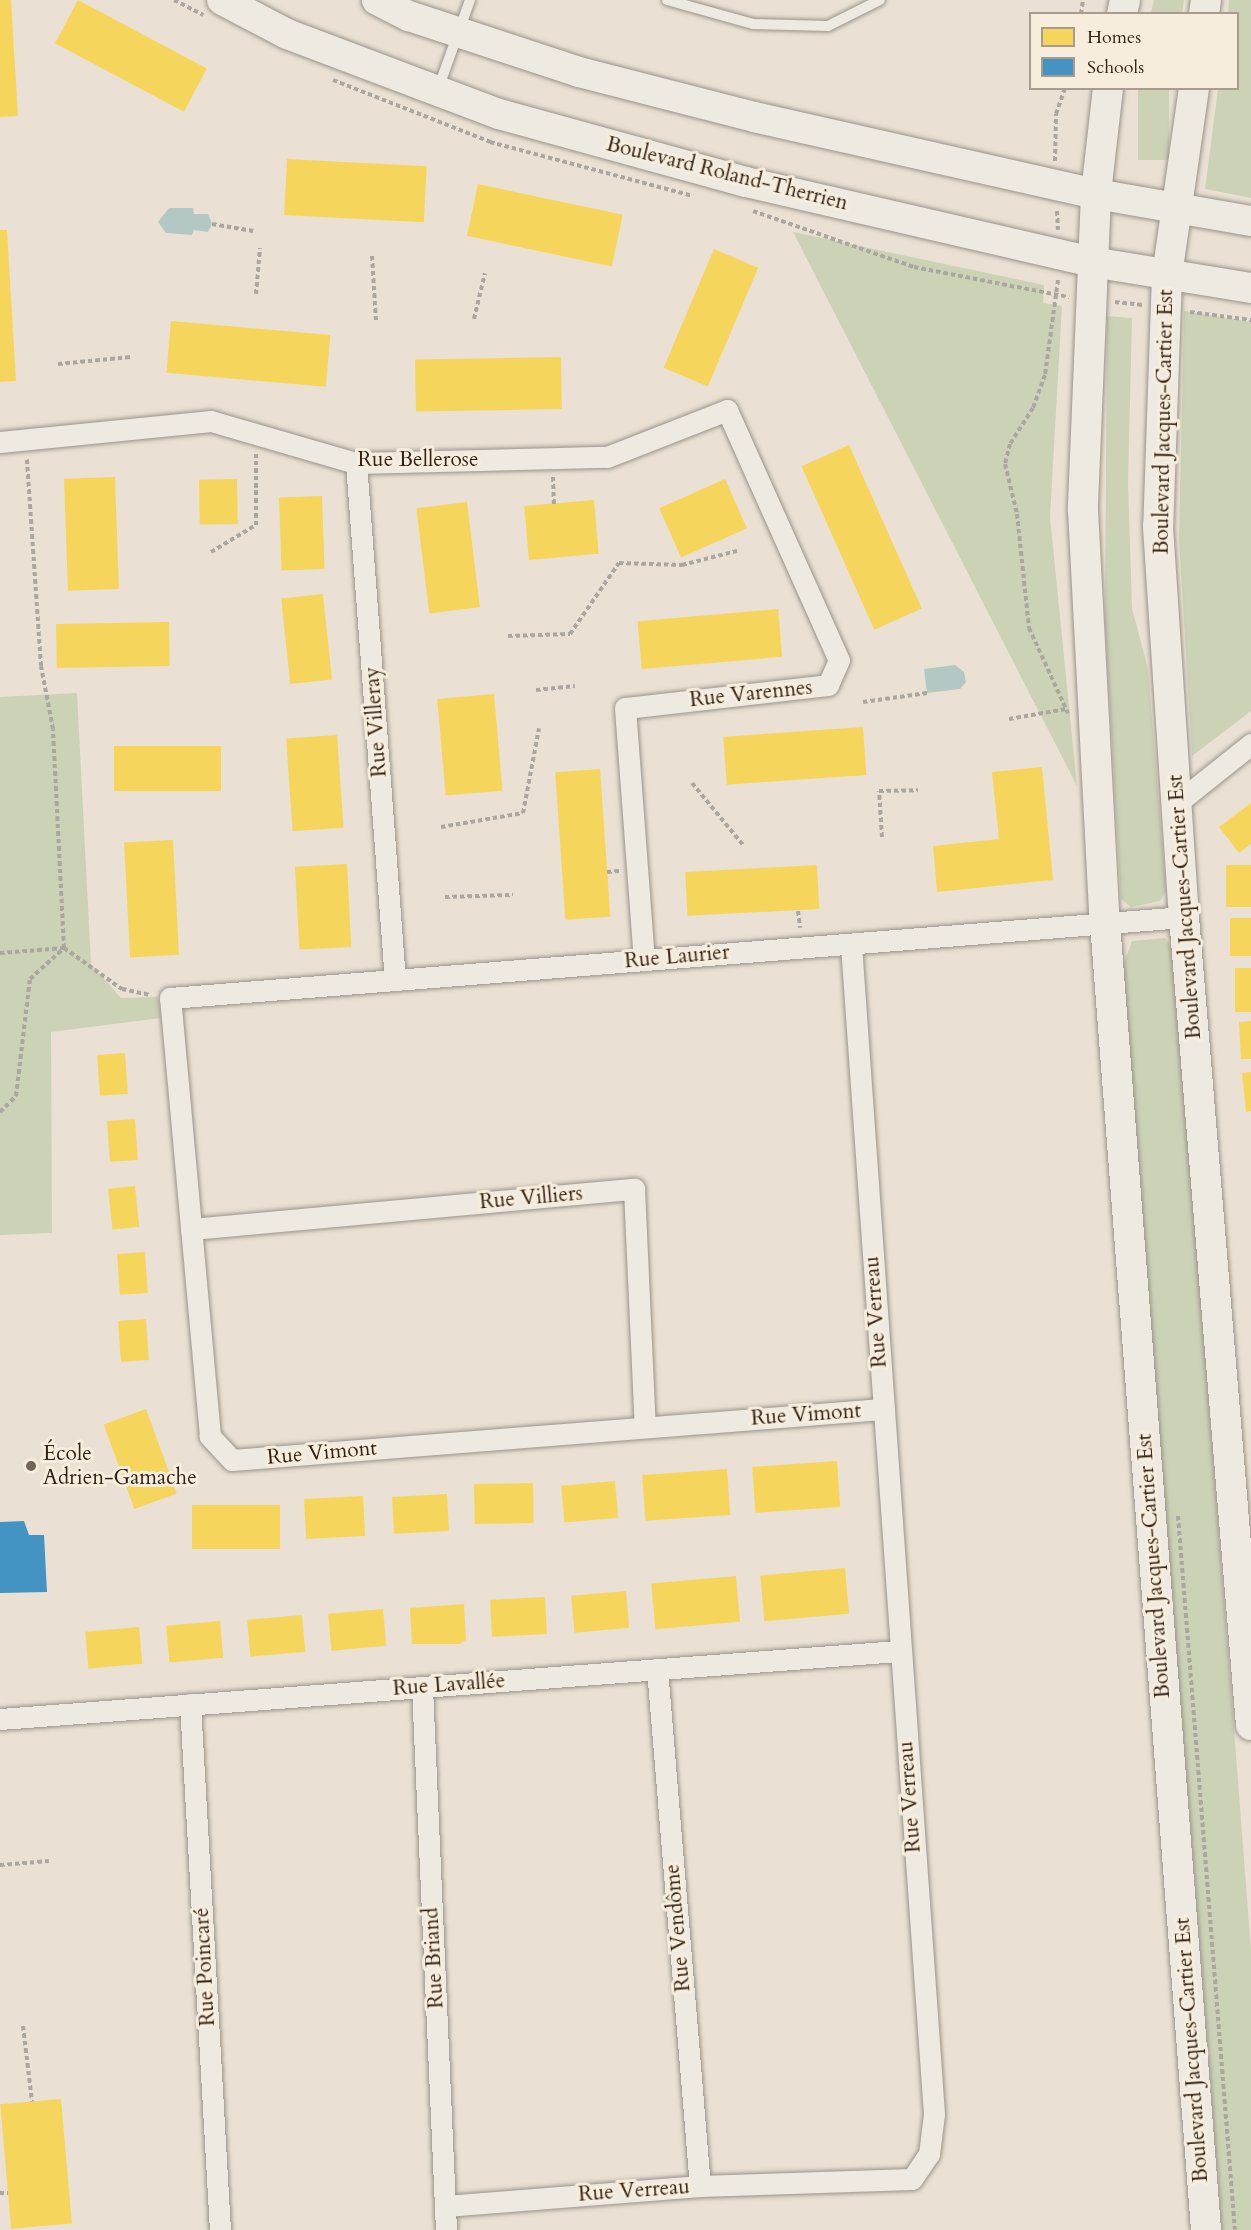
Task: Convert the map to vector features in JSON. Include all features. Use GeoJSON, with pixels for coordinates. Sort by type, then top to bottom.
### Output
{"type":"FeatureCollection","features":[{"type":"Feature","properties":{"kind":"main road","name":"Boulevard Roland-Therrien"},"geometry":{"type":"LineString","coordinates":[[222,0],[287,34],[435,98],[747,182],[1092,262],[1251,288]]}},
{"type":"Feature","properties":{"kind":"main road"},"geometry":{"type":"LineString","coordinates":[[377,0],[459,32],[579,72],[754,117],[1096,194],[1251,221]]}},
{"type":"Feature","properties":{"kind":"main road","name":"Boulevard Jacques-Cartier Est"},"geometry":{"type":"LineString","coordinates":[[1108,90],[1096,194],[1083,510],[1105,923],[1206,2230]]}},
{"type":"Feature","properties":{"kind":"main road","name":"Boulevard Jacques-Cartier Est"},"geometry":{"type":"LineString","coordinates":[[1194,90],[1174,208],[1167,275],[1158,527],[1184,917],[1251,1725]]}},
{"type":"Feature","properties":{"kind":"street","name":"Rue Bellerose"},"geometry":{"type":"LineString","coordinates":[[0,442],[211,421],[356,463],[607,457],[727,410]]}},
{"type":"Feature","properties":{"kind":"street","name":"Rue Varennes"},"geometry":{"type":"LineString","coordinates":[[644,960],[625,708],[828,685],[839,660],[727,410]]}},
{"type":"Feature","properties":{"kind":"street","name":"Rue Villeray"},"geometry":{"type":"LineString","coordinates":[[356,463],[395,980]]}},
{"type":"Feature","properties":{"kind":"street"},"geometry":{"type":"LineString","coordinates":[[1177,803],[1251,744]]}},
{"type":"Feature","properties":{"kind":"street","name":"Rue Laurier"},"geometry":{"type":"LineString","coordinates":[[170,998],[1184,917]]}},
{"type":"Feature","properties":{"kind":"street","name":"Rue Verreau"},"geometry":{"type":"LineString","coordinates":[[445,2206],[700,2186],[912,2179],[929,2154],[934,2114],[898,1651],[851,944]]}},
{"type":"Feature","properties":{"kind":"street","name":"Rue Vimont"},"geometry":{"type":"LineString","coordinates":[[170,998],[210,1436],[232,1460],[882,1408]]}},
{"type":"Feature","properties":{"kind":"street","name":"Rue Villiers"},"geometry":{"type":"LineString","coordinates":[[191,1229],[634,1189],[645,1427]]}},
{"type":"Feature","properties":{"kind":"street","name":"Rue Lavallée"},"geometry":{"type":"LineString","coordinates":[[0,1719],[898,1651]]}},
{"type":"Feature","properties":{"kind":"street","name":"Rue Vendôme"},"geometry":{"type":"LineString","coordinates":[[657,1669],[700,2186]]}},
{"type":"Feature","properties":{"kind":"street","name":"Rue Briand"},"geometry":{"type":"LineString","coordinates":[[422,1687],[446,2230]]}},
{"type":"Feature","properties":{"kind":"street","name":"Rue Poincaré"},"geometry":{"type":"LineString","coordinates":[[190,1704],[220,2230]]}},
{"type":"Feature","properties":{"kind":"lane"},"geometry":{"type":"LineString","coordinates":[[435,98],[470,0]]}},
{"type":"Feature","properties":{"kind":"lane"},"geometry":{"type":"LineString","coordinates":[[667,0],[753,24],[828,26],[880,0]]}},
{"type":"Feature","properties":{"kind":"path"},"geometry":{"type":"LineString","coordinates":[[1064,90],[1056,114],[1059,254],[1046,375],[1033,408],[1010,444],[1005,464],[1017,514],[1029,628],[1070,718]]}},
{"type":"Feature","properties":{"kind":"path"},"geometry":{"type":"LineString","coordinates":[[212,224],[253,231]]}},
{"type":"Feature","properties":{"kind":"path"},"geometry":{"type":"LineString","coordinates":[[256,294],[260,248]]}},
{"type":"Feature","properties":{"kind":"path"},"geometry":{"type":"LineString","coordinates":[[372,256],[376,322]]}},
{"type":"Feature","properties":{"kind":"path"},"geometry":{"type":"LineString","coordinates":[[474,319],[485,273]]}},
{"type":"Feature","properties":{"kind":"path"},"geometry":{"type":"LineString","coordinates":[[58,364],[131,357]]}},
{"type":"Feature","properties":{"kind":"path"},"geometry":{"type":"LineString","coordinates":[[212,552],[256,525],[256,434]]}},
{"type":"Feature","properties":{"kind":"path"},"geometry":{"type":"LineString","coordinates":[[26,440],[41,666],[53,729],[64,948]]}},
{"type":"Feature","properties":{"kind":"path"},"geometry":{"type":"LineString","coordinates":[[553,459],[554,504]]}},
{"type":"Feature","properties":{"kind":"path"},"geometry":{"type":"LineString","coordinates":[[508,636],[570,634],[620,563],[682,565],[737,551]]}},
{"type":"Feature","properties":{"kind":"path"},"geometry":{"type":"LineString","coordinates":[[536,690],[575,686]]}},
{"type":"Feature","properties":{"kind":"path"},"geometry":{"type":"LineString","coordinates":[[863,702],[927,693]]}},
{"type":"Feature","properties":{"kind":"path"},"geometry":{"type":"LineString","coordinates":[[1009,719],[1066,709]]}},
{"type":"Feature","properties":{"kind":"path"},"geometry":{"type":"LineString","coordinates":[[441,827],[523,813],[539,728]]}},
{"type":"Feature","properties":{"kind":"path"},"geometry":{"type":"LineString","coordinates":[[692,783],[744,846]]}},
{"type":"Feature","properties":{"kind":"path"},"geometry":{"type":"LineString","coordinates":[[882,837],[879,791],[918,790]]}},
{"type":"Feature","properties":{"kind":"path"},"geometry":{"type":"LineString","coordinates":[[445,897],[513,895]]}},
{"type":"Feature","properties":{"kind":"path"},"geometry":{"type":"LineString","coordinates":[[0,1112],[16,1096],[30,979],[64,948]]}},
{"type":"Feature","properties":{"kind":"path"},"geometry":{"type":"LineString","coordinates":[[0,953],[64,948],[122,989],[170,998]]}},
{"type":"Feature","properties":{"kind":"path"},"geometry":{"type":"LineString","coordinates":[[0,1865],[49,1861]]}},
{"type":"Feature","properties":{"kind":"path"},"geometry":{"type":"LineString","coordinates":[[23,2026],[32,2101]]}},
{"type":"Feature","properties":{"kind":"path"},"geometry":{"type":"LineString","coordinates":[[0,2193],[8,2193]]}},
{"type":"Feature","properties":{"kind":"green space"},"geometry":{"type":"Polygon","coordinates":[[[1154,0],[1184,0],[1182,12],[1151,12],[1154,0]]]}},
{"type":"Feature","properties":{"kind":"green space"},"geometry":{"type":"Polygon","coordinates":[[[1229,0],[1251,0],[1251,198],[1205,189],[1218,90],[1239,90],[1239,12],[1228,12],[1229,0]]]}},
{"type":"Feature","properties":{"kind":"green space"},"geometry":{"type":"Polygon","coordinates":[[[1138,90],[1169,90],[1169,160],[1138,160],[1138,90]]]}},
{"type":"Feature","properties":{"kind":"green space"},"geometry":{"type":"Polygon","coordinates":[[[793,232],[1044,285],[1043,303],[1062,306],[1050,517],[1077,786],[793,232]]]}},
{"type":"Feature","properties":{"kind":"green space"},"geometry":{"type":"Polygon","coordinates":[[[1184,311],[1251,322],[1251,711],[1192,756],[1179,538],[1184,311]]]}},
{"type":"Feature","properties":{"kind":"green space"},"geometry":{"type":"Polygon","coordinates":[[[1107,316],[1132,318],[1128,481],[1132,608],[1148,669],[1166,890],[1160,901],[1131,907],[1121,899],[1105,620],[1107,316]]]}},
{"type":"Feature","properties":{"kind":"green space"},"geometry":{"type":"Polygon","coordinates":[[[77,693],[91,964],[121,998],[158,997],[161,1018],[51,1032],[52,1233],[0,1235],[0,697],[77,693]]]}},
{"type":"Feature","properties":{"kind":"green space"},"geometry":{"type":"Polygon","coordinates":[[[1165,938],[1174,950],[1251,1950],[1251,2230],[1222,2230],[1122,969],[1132,941],[1165,938]]]}},
{"type":"Feature","properties":{"kind":"water"},"geometry":{"type":"Polygon","coordinates":[[[169,208],[193,208],[194,214],[208,214],[212,224],[208,232],[194,230],[192,235],[166,233],[158,222],[169,208]]]}},
{"type":"Feature","properties":{"kind":"water"},"geometry":{"type":"Polygon","coordinates":[[[955,665],[964,672],[966,682],[960,689],[927,693],[924,669],[955,665]]]}},
{"type":"Feature","properties":{"kind":"building: Homes"},"geometry":{"type":"Polygon","coordinates":[[[0,0],[11,0],[18,116],[0,117],[0,0]]]}},
{"type":"Feature","properties":{"kind":"building: Homes"},"geometry":{"type":"Polygon","coordinates":[[[78,0],[207,69],[184,112],[55,43],[78,0]]]}},
{"type":"Feature","properties":{"kind":"building: Homes"},"geometry":{"type":"Polygon","coordinates":[[[287,159],[427,166],[424,222],[284,215],[287,159]]]}},
{"type":"Feature","properties":{"kind":"building: Homes"},"geometry":{"type":"Polygon","coordinates":[[[478,184],[623,215],[612,267],[467,236],[478,184]]]}},
{"type":"Feature","properties":{"kind":"building: Homes"},"geometry":{"type":"Polygon","coordinates":[[[0,230],[7,230],[16,381],[0,382],[0,230]]]}},
{"type":"Feature","properties":{"kind":"building: Homes"},"geometry":{"type":"Polygon","coordinates":[[[714,249],[758,268],[708,387],[664,368],[714,249]]]}},
{"type":"Feature","properties":{"kind":"building: Homes"},"geometry":{"type":"Polygon","coordinates":[[[171,321],[330,335],[326,387],[166,373],[171,321]]]}},
{"type":"Feature","properties":{"kind":"building: Homes"},"geometry":{"type":"Polygon","coordinates":[[[561,357],[562,409],[416,412],[415,360],[561,357]]]}},
{"type":"Feature","properties":{"kind":"building: Homes"},"geometry":{"type":"Polygon","coordinates":[[[849,445],[922,609],[874,630],[801,466],[849,445]]]}},
{"type":"Feature","properties":{"kind":"building: Homes"},"geometry":{"type":"Polygon","coordinates":[[[115,477],[119,589],[68,591],[64,479],[115,477]]]}},
{"type":"Feature","properties":{"kind":"building: Homes"},"geometry":{"type":"Polygon","coordinates":[[[237,479],[238,524],[200,525],[199,480],[237,479]]]}},
{"type":"Feature","properties":{"kind":"building: Homes"},"geometry":{"type":"Polygon","coordinates":[[[725,479],[747,528],[681,558],[659,508],[725,479]]]}},
{"type":"Feature","properties":{"kind":"building: Homes"},"geometry":{"type":"Polygon","coordinates":[[[322,496],[325,569],[282,570],[279,498],[322,496]]]}},
{"type":"Feature","properties":{"kind":"building: Homes"},"geometry":{"type":"Polygon","coordinates":[[[594,500],[599,554],[529,560],[524,506],[594,500]]]}},
{"type":"Feature","properties":{"kind":"building: Homes"},"geometry":{"type":"Polygon","coordinates":[[[467,502],[480,607],[429,613],[416,508],[467,502]]]}},
{"type":"Feature","properties":{"kind":"building: Homes"},"geometry":{"type":"Polygon","coordinates":[[[323,594],[332,680],[290,684],[281,598],[323,594]]]}},
{"type":"Feature","properties":{"kind":"building: Homes"},"geometry":{"type":"Polygon","coordinates":[[[778,609],[782,657],[642,669],[638,621],[778,609]]]}},
{"type":"Feature","properties":{"kind":"building: Homes"},"geometry":{"type":"Polygon","coordinates":[[[169,622],[170,666],[57,668],[56,624],[169,622]]]}},
{"type":"Feature","properties":{"kind":"building: Homes"},"geometry":{"type":"Polygon","coordinates":[[[494,694],[502,791],[446,796],[437,699],[494,694]]]}},
{"type":"Feature","properties":{"kind":"building: Homes"},"geometry":{"type":"Polygon","coordinates":[[[863,727],[866,775],[727,785],[723,737],[863,727]]]}},
{"type":"Feature","properties":{"kind":"building: Homes"},"geometry":{"type":"Polygon","coordinates":[[[337,735],[343,828],[293,831],[286,739],[337,735]]]}},
{"type":"Feature","properties":{"kind":"building: Homes"},"geometry":{"type":"Polygon","coordinates":[[[114,746],[221,746],[221,791],[114,791],[114,746]]]}},
{"type":"Feature","properties":{"kind":"building: Homes"},"geometry":{"type":"Polygon","coordinates":[[[1042,767],[1053,880],[937,892],[933,846],[999,839],[992,772],[1042,767]]]}},
{"type":"Feature","properties":{"kind":"building: Homes"},"geometry":{"type":"Polygon","coordinates":[[[600,769],[610,917],[565,920],[555,772],[600,769]]]}},
{"type":"Feature","properties":{"kind":"building: Homes"},"geometry":{"type":"Polygon","coordinates":[[[1251,803],[1251,844],[1239,853],[1219,827],[1251,803]]]}},
{"type":"Feature","properties":{"kind":"building: Homes"},"geometry":{"type":"Polygon","coordinates":[[[173,840],[179,955],[130,957],[124,843],[173,840]]]}},
{"type":"Feature","properties":{"kind":"building: Homes"},"geometry":{"type":"Polygon","coordinates":[[[347,864],[351,947],[299,950],[295,867],[347,864]]]}},
{"type":"Feature","properties":{"kind":"building: Homes"},"geometry":{"type":"Polygon","coordinates":[[[817,865],[819,909],[687,916],[685,872],[817,865]]]}},
{"type":"Feature","properties":{"kind":"building: Homes"},"geometry":{"type":"Polygon","coordinates":[[[1226,865],[1251,865],[1251,907],[1226,907],[1226,865]]]}},
{"type":"Feature","properties":{"kind":"building: Homes"},"geometry":{"type":"Polygon","coordinates":[[[1230,918],[1251,918],[1251,956],[1230,956],[1230,918]]]}},
{"type":"Feature","properties":{"kind":"building: Homes"},"geometry":{"type":"Polygon","coordinates":[[[1235,968],[1251,968],[1251,1012],[1235,1012],[1235,968]]]}},
{"type":"Feature","properties":{"kind":"building: Homes"},"geometry":{"type":"Polygon","coordinates":[[[1251,1021],[1251,1059],[1241,1059],[1239,1022],[1251,1021]]]}},
{"type":"Feature","properties":{"kind":"building: Homes"},"geometry":{"type":"Polygon","coordinates":[[[125,1053],[128,1094],[100,1096],[97,1055],[125,1053]]]}},
{"type":"Feature","properties":{"kind":"building: Homes"},"geometry":{"type":"Polygon","coordinates":[[[1251,1072],[1251,1111],[1246,1112],[1242,1073],[1251,1072]]]}},
{"type":"Feature","properties":{"kind":"building: Homes"},"geometry":{"type":"Polygon","coordinates":[[[135,1119],[138,1160],[110,1162],[107,1121],[135,1119]]]}},
{"type":"Feature","properties":{"kind":"building: Homes"},"geometry":{"type":"Polygon","coordinates":[[[135,1186],[139,1227],[112,1230],[108,1189],[135,1186]]]}},
{"type":"Feature","properties":{"kind":"building: Homes"},"geometry":{"type":"Polygon","coordinates":[[[145,1252],[148,1293],[120,1295],[117,1254],[145,1252]]]}},
{"type":"Feature","properties":{"kind":"building: Homes"},"geometry":{"type":"Polygon","coordinates":[[[146,1319],[149,1360],[121,1362],[118,1321],[146,1319]]]}},
{"type":"Feature","properties":{"kind":"building: Homes"},"geometry":{"type":"Polygon","coordinates":[[[146,1409],[177,1494],[134,1509],[104,1424],[146,1409]]]}},
{"type":"Feature","properties":{"kind":"building: Homes"},"geometry":{"type":"Polygon","coordinates":[[[837,1461],[840,1507],[755,1513],[752,1467],[837,1461]]]}},
{"type":"Feature","properties":{"kind":"building: Homes"},"geometry":{"type":"Polygon","coordinates":[[[727,1469],[730,1515],[645,1521],[642,1475],[727,1469]]]}},
{"type":"Feature","properties":{"kind":"building: Homes"},"geometry":{"type":"Polygon","coordinates":[[[615,1481],[618,1518],[564,1523],[561,1486],[615,1481]]]}},
{"type":"Feature","properties":{"kind":"building: Homes"},"geometry":{"type":"Polygon","coordinates":[[[533,1483],[534,1523],[475,1524],[474,1484],[533,1483]]]}},
{"type":"Feature","properties":{"kind":"building: Homes"},"geometry":{"type":"Polygon","coordinates":[[[447,1494],[449,1531],[394,1534],[392,1497],[447,1494]]]}},
{"type":"Feature","properties":{"kind":"building: Homes"},"geometry":{"type":"Polygon","coordinates":[[[363,1496],[365,1536],[306,1539],[304,1499],[363,1496]]]}},
{"type":"Feature","properties":{"kind":"building: Homes"},"geometry":{"type":"Polygon","coordinates":[[[192,1505],[280,1505],[280,1549],[192,1549],[192,1505]]]}},
{"type":"Feature","properties":{"kind":"building: Homes"},"geometry":{"type":"Polygon","coordinates":[[[845,1568],[849,1614],[764,1621],[760,1575],[845,1568]]]}},
{"type":"Feature","properties":{"kind":"building: Homes"},"geometry":{"type":"Polygon","coordinates":[[[736,1576],[740,1622],[655,1629],[651,1583],[736,1576]]]}},
{"type":"Feature","properties":{"kind":"building: Homes"},"geometry":{"type":"Polygon","coordinates":[[[626,1591],[629,1628],[574,1633],[571,1596],[626,1591]]]}},
{"type":"Feature","properties":{"kind":"building: Homes"},"geometry":{"type":"Polygon","coordinates":[[[545,1597],[547,1634],[492,1637],[490,1600],[545,1597]]]}},
{"type":"Feature","properties":{"kind":"building: Homes"},"geometry":{"type":"Polygon","coordinates":[[[464,1604],[466,1640],[459,1644],[412,1644],[410,1608],[464,1604]]]}},
{"type":"Feature","properties":{"kind":"building: Homes"},"geometry":{"type":"Polygon","coordinates":[[[383,1609],[386,1646],[331,1651],[328,1614],[383,1609]]]}},
{"type":"Feature","properties":{"kind":"building: Homes"},"geometry":{"type":"Polygon","coordinates":[[[302,1615],[305,1652],[250,1657],[247,1620],[302,1615]]]}},
{"type":"Feature","properties":{"kind":"building: Homes"},"geometry":{"type":"Polygon","coordinates":[[[220,1621],[223,1658],[169,1663],[166,1626],[220,1621]]]}},
{"type":"Feature","properties":{"kind":"building: Homes"},"geometry":{"type":"Polygon","coordinates":[[[139,1627],[142,1664],[88,1669],[85,1632],[139,1627]]]}},
{"type":"Feature","properties":{"kind":"building: Homes"},"geometry":{"type":"Polygon","coordinates":[[[61,2099],[72,2224],[11,2229],[0,2104],[61,2099]]]}},
{"type":"Feature","properties":{"kind":"building: Schools","name":"École Adrien-Gamache"},"geometry":{"type":"Polygon","coordinates":[[[24,1521],[29,1535],[44,1535],[47,1592],[0,1593],[0,1522],[24,1521]]]}},
{"type":"Feature","properties":{"kind":"place","name":"École Adrien-Gamache"},"geometry":{"type":"Point","coordinates":[31,1466]}}]}
